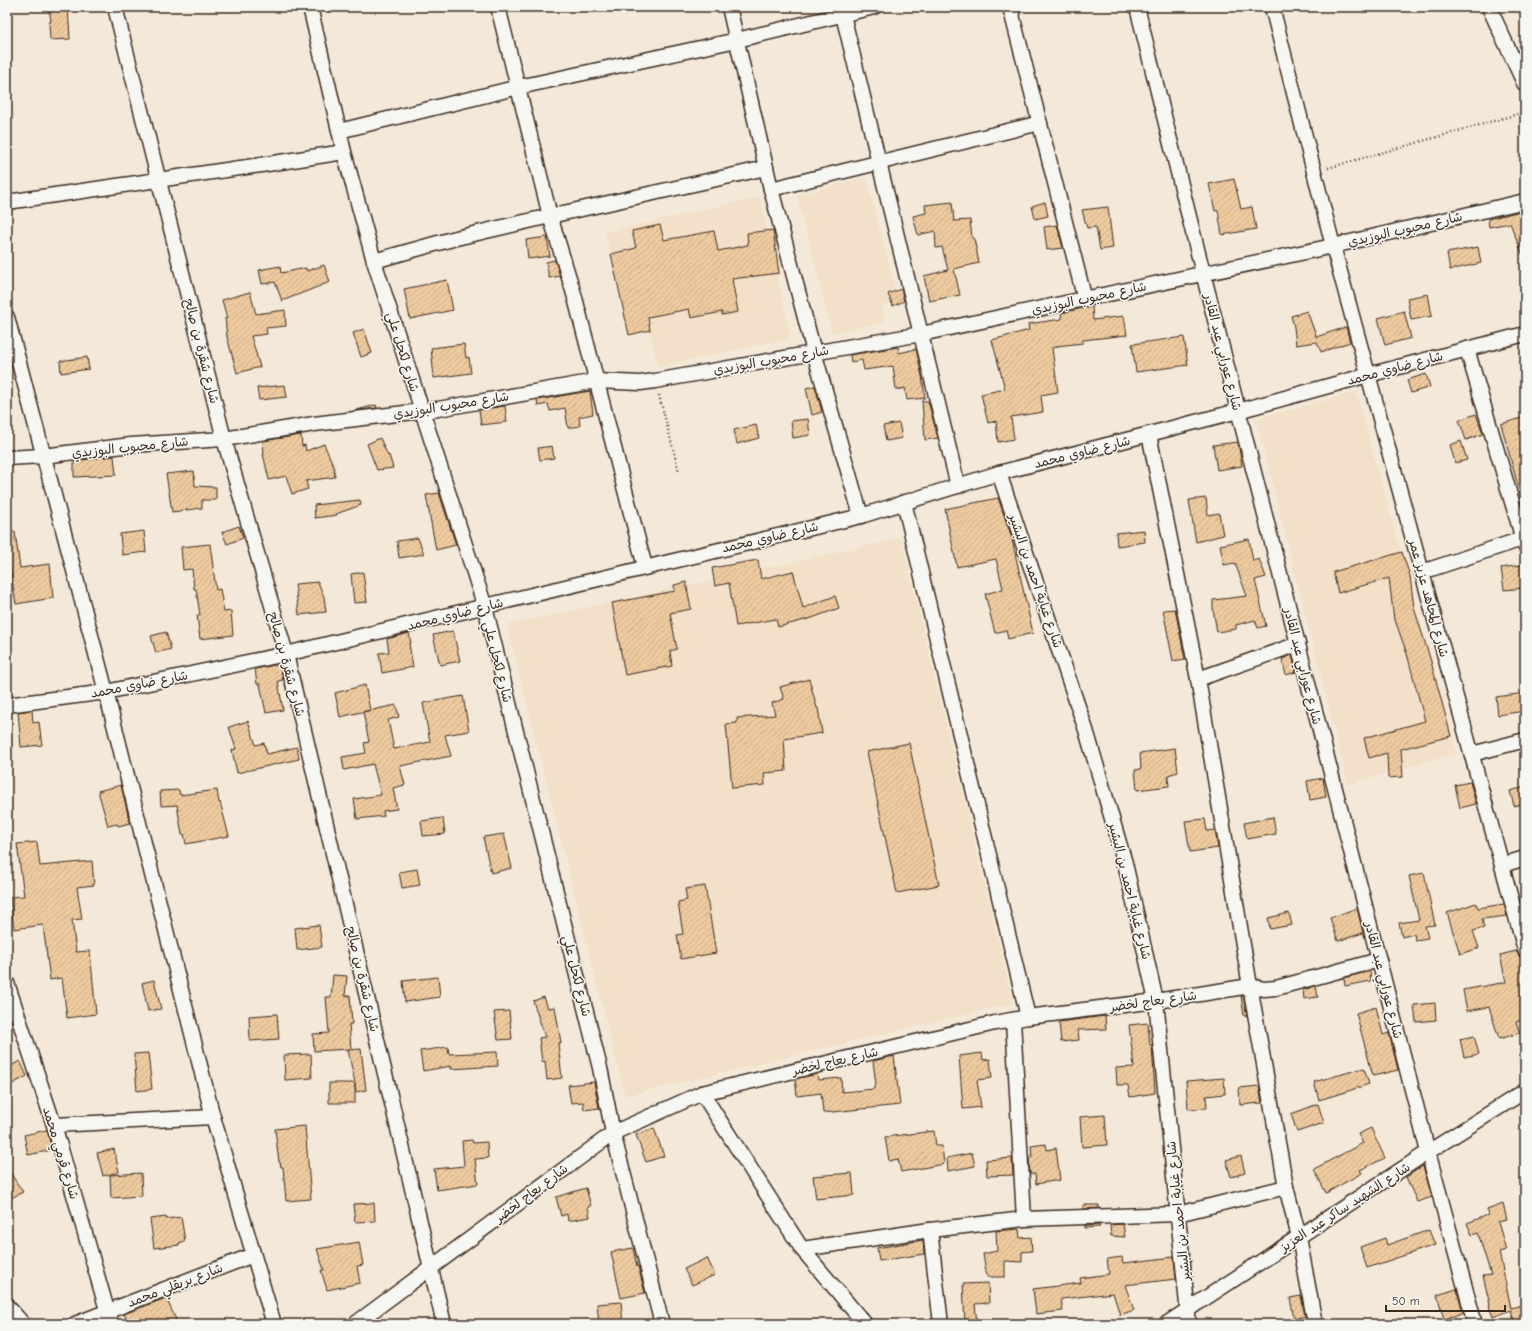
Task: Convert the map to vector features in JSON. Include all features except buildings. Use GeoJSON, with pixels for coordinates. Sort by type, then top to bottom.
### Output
{"type":"FeatureCollection","features":[{"type":"Feature","properties":{"kind":"street","name":"شارع شقرة بن صالح"},"geometry":{"type":"LineString","coordinates":[[115,7],[224,439],[286,654],[432,1267],[444,1324]]}},
{"type":"Feature","properties":{"kind":"street","name":"شارع لكحل علي"},"geometry":{"type":"LineString","coordinates":[[310,7],[344,152],[374,261],[421,412],[485,607],[600,1068],[613,1133],[662,1324]]}},
{"type":"Feature","properties":{"kind":"street"},"geometry":{"type":"LineString","coordinates":[[498,7],[550,216],[574,294],[645,567]]}},
{"type":"Feature","properties":{"kind":"street"},"geometry":{"type":"LineString","coordinates":[[729,7],[771,189],[814,352],[862,516]]}},
{"type":"Feature","properties":{"kind":"street"},"geometry":{"type":"LineString","coordinates":[[339,131],[519,87],[737,40],[874,7]]}},
{"type":"Feature","properties":{"kind":"street"},"geometry":{"type":"LineString","coordinates":[[1010,7],[1085,300]]}},
{"type":"Feature","properties":{"kind":"street","name":"شارع عورابي عبد القادر"},"geometry":{"type":"LineString","coordinates":[[1137,7],[1238,411],[1428,1152],[1475,1324]]}},
{"type":"Feature","properties":{"kind":"street","name":"شارع المجاهد عزيز عمر"},"geometry":{"type":"LineString","coordinates":[[1272,7],[1333,246],[1368,375],[1502,865],[1521,920],[1525,950]]}},
{"type":"Feature","properties":{"kind":"street"},"geometry":{"type":"LineString","coordinates":[[1489,7],[1525,85]]}},
{"type":"Feature","properties":{"kind":"street"},"geometry":{"type":"LineString","coordinates":[[843,15],[958,486]]}},
{"type":"Feature","properties":{"kind":"street"},"geometry":{"type":"LineString","coordinates":[[771,189],[1040,123]]}},
{"type":"Feature","properties":{"kind":"street"},"geometry":{"type":"LineString","coordinates":[[7,202],[344,152]]}},
{"type":"Feature","properties":{"kind":"street"},"geometry":{"type":"LineString","coordinates":[[374,261],[456,238],[766,168]]}},
{"type":"Feature","properties":{"kind":"street","name":"شارع محبوب البوزيدي"},"geometry":{"type":"LineString","coordinates":[[7,458],[43,456],[131,445],[224,439],[314,424],[421,412],[596,381],[640,383],[655,381],[921,334],[1333,246],[1525,201]]}},
{"type":"Feature","properties":{"kind":"street"},"geometry":{"type":"LineString","coordinates":[[7,316],[106,692],[213,1117],[274,1324]]}},
{"type":"Feature","properties":{"kind":"street","name":"شارع ضاوي محمد"},"geometry":{"type":"LineString","coordinates":[[7,705],[106,692],[286,654],[862,516],[999,473],[1525,334]]}},
{"type":"Feature","properties":{"kind":"street"},"geometry":{"type":"LineString","coordinates":[[1422,572],[1524,541],[1467,349]]}},
{"type":"Feature","properties":{"kind":"street"},"geometry":{"type":"LineString","coordinates":[[1149,434],[1198,679],[1286,1187],[1299,1237],[1315,1324]]}},
{"type":"Feature","properties":{"kind":"street","name":"شارع غيابة احمد بن البشير"},"geometry":{"type":"LineString","coordinates":[[999,473],[1086,730],[1125,863],[1156,1001],[1189,1324]]}},
{"type":"Feature","properties":{"kind":"street"},"geometry":{"type":"LineString","coordinates":[[904,502],[1028,1017]]}},
{"type":"Feature","properties":{"kind":"street"},"geometry":{"type":"LineString","coordinates":[[1198,679],[1298,644]]}},
{"type":"Feature","properties":{"kind":"street"},"geometry":{"type":"LineString","coordinates":[[1472,754],[1525,740]]}},
{"type":"Feature","properties":{"kind":"street"},"geometry":{"type":"LineString","coordinates":[[1502,865],[1525,858]]}},
{"type":"Feature","properties":{"kind":"street","name":"شارع بعاج لخضر"},"geometry":{"type":"LineString","coordinates":[[355,1324],[613,1133],[702,1093],[987,1024],[1028,1017],[1156,1001],[1250,986],[1264,989],[1276,988],[1379,960]]}},
{"type":"Feature","properties":{"kind":"street","name":"شارع قرمي محمد"},"geometry":{"type":"LineString","coordinates":[[7,983],[54,1125],[109,1317]]}},
{"type":"Feature","properties":{"kind":"street"},"geometry":{"type":"LineString","coordinates":[[1013,1020],[1024,1219]]}},
{"type":"Feature","properties":{"kind":"street","name":"شارع الشهيد ساكر عبد العزيز"},"geometry":{"type":"LineString","coordinates":[[1166,1324],[1428,1152],[1525,1091]]}},
{"type":"Feature","properties":{"kind":"street"},"geometry":{"type":"LineString","coordinates":[[702,1093],[802,1249],[865,1324]]}},
{"type":"Feature","properties":{"kind":"street"},"geometry":{"type":"LineString","coordinates":[[54,1125],[213,1117]]}},
{"type":"Feature","properties":{"kind":"street"},"geometry":{"type":"LineString","coordinates":[[802,1249],[930,1230],[1024,1219],[1178,1214],[1286,1187]]}},
{"type":"Feature","properties":{"kind":"street"},"geometry":{"type":"LineString","coordinates":[[930,1230],[941,1324]]}},
{"type":"Feature","properties":{"kind":"street","name":"شارع بريقلي محمد"},"geometry":{"type":"LineString","coordinates":[[75,1324],[109,1317],[253,1255]]}},
{"type":"Feature","properties":{"kind":"street"},"geometry":{"type":"LineString","coordinates":[[7,1306],[23,1324]]}},
{"type":"Feature","properties":{"kind":"path"},"geometry":{"type":"LineString","coordinates":[[1314,172],[1525,112]]}},
{"type":"Feature","properties":{"kind":"path"},"geometry":{"type":"LineString","coordinates":[[655,381],[679,472]]}},
{"type":"Feature","properties":{"kind":"shaded area"},"geometry":{"type":"Polygon","coordinates":[[[866,177],[899,302],[882,305],[885,322],[832,333],[797,195],[866,177]]]}},
{"type":"Feature","properties":{"kind":"shaded area"},"geometry":{"type":"Polygon","coordinates":[[[760,197],[791,338],[658,367],[631,249],[610,253],[605,232],[760,197]]]}},
{"type":"Feature","properties":{"kind":"shaded area"},"geometry":{"type":"Polygon","coordinates":[[[1356,392],[1457,753],[1348,784],[1256,419],[1356,392]]]}},
{"type":"Feature","properties":{"kind":"shaded area"},"geometry":{"type":"Polygon","coordinates":[[[901,538],[1013,1003],[625,1096],[507,625],[901,538]]]}}]}
